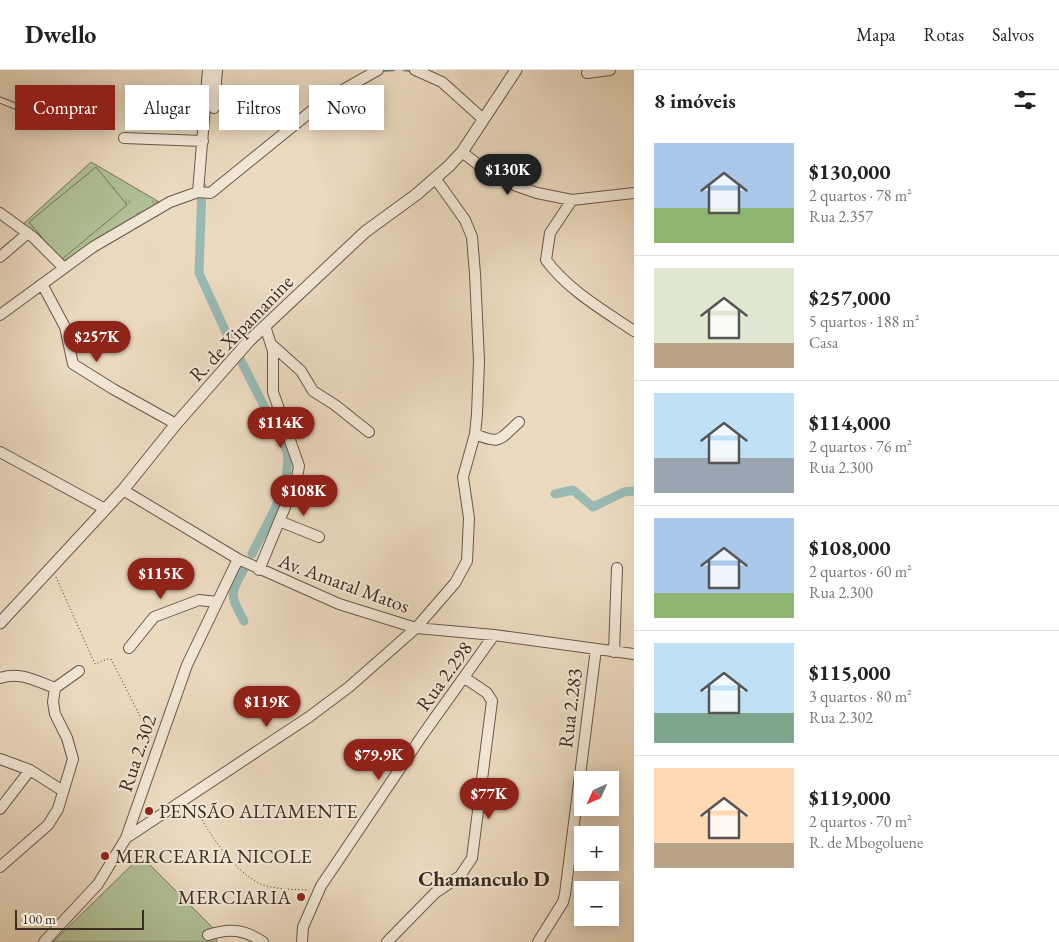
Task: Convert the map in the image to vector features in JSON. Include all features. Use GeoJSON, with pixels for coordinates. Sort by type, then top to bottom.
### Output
{"type":"FeatureCollection","features":[{"type":"Feature","properties":{"kind":"street"},"geometry":{"type":"LineString","coordinates":[[208,70],[210,108]]}},
{"type":"Feature","properties":{"kind":"street"},"geometry":{"type":"LineString","coordinates":[[198,192],[203,141],[217,70]]}},
{"type":"Feature","properties":{"kind":"street"},"geometry":{"type":"LineString","coordinates":[[0,315],[63,268],[170,202],[198,192],[210,193],[325,100],[378,70]]}},
{"type":"Feature","properties":{"kind":"street"},"geometry":{"type":"LineString","coordinates":[[415,70],[442,82],[483,119]]}},
{"type":"Feature","properties":{"kind":"street","name":"R. de Xipamanine"},"geometry":{"type":"LineString","coordinates":[[0,623],[123,490],[176,424],[249,341],[365,232],[435,178],[462,152],[516,70]]}},
{"type":"Feature","properties":{"kind":"street"},"geometry":{"type":"LineString","coordinates":[[587,73],[610,70]]}},
{"type":"Feature","properties":{"kind":"street"},"geometry":{"type":"LineString","coordinates":[[124,138],[203,141]]}},
{"type":"Feature","properties":{"kind":"street"},"geometry":{"type":"LineString","coordinates":[[462,152],[480,166],[514,185],[537,193],[572,200],[634,193]]}},
{"type":"Feature","properties":{"kind":"street"},"geometry":{"type":"LineString","coordinates":[[126,838],[332,701],[416,628],[455,583],[468,561],[469,518],[463,477],[475,434],[479,361],[472,237],[456,204],[435,178]]}},
{"type":"Feature","properties":{"kind":"street"},"geometry":{"type":"LineString","coordinates":[[572,200],[550,233],[546,260],[554,271],[572,288],[634,331]]}},
{"type":"Feature","properties":{"kind":"street"},"geometry":{"type":"LineString","coordinates":[[0,213],[28,233],[63,268]]}},
{"type":"Feature","properties":{"kind":"street"},"geometry":{"type":"LineString","coordinates":[[0,257],[28,233]]}},
{"type":"Feature","properties":{"kind":"street"},"geometry":{"type":"LineString","coordinates":[[42,284],[65,327],[73,364],[176,424]]}},
{"type":"Feature","properties":{"kind":"street"},"geometry":{"type":"LineString","coordinates":[[259,570],[297,478],[299,466],[296,454],[276,407],[273,392],[271,344],[265,326]]}},
{"type":"Feature","properties":{"kind":"street"},"geometry":{"type":"LineString","coordinates":[[271,344],[301,371],[313,390],[369,432]]}},
{"type":"Feature","properties":{"kind":"street"},"geometry":{"type":"LineString","coordinates":[[475,434],[493,442],[497,441],[519,422]]}},
{"type":"Feature","properties":{"kind":"street"},"geometry":{"type":"LineString","coordinates":[[0,452],[105,509]]}},
{"type":"Feature","properties":{"kind":"street","name":"Av. Amaral Matos"},"geometry":{"type":"LineString","coordinates":[[123,490],[238,559],[259,570],[339,604],[416,628],[494,635],[634,654]]}},
{"type":"Feature","properties":{"kind":"street"},"geometry":{"type":"LineString","coordinates":[[279,521],[319,536]]}},
{"type":"Feature","properties":{"kind":"street","name":"Rua 2.302"},"geometry":{"type":"LineString","coordinates":[[44,942],[98,884],[126,838],[187,665],[238,559]]}},
{"type":"Feature","properties":{"kind":"street"},"geometry":{"type":"LineString","coordinates":[[614,652],[618,568]]}},
{"type":"Feature","properties":{"kind":"street"},"geometry":{"type":"LineString","coordinates":[[129,648],[154,617],[199,600],[217,602]]}},
{"type":"Feature","properties":{"kind":"street","name":"Rua 2.298"},"geometry":{"type":"LineString","coordinates":[[302,942],[303,927],[320,890],[424,733],[494,635]]}},
{"type":"Feature","properties":{"kind":"street","name":"Rua 2.283"},"geometry":{"type":"LineString","coordinates":[[538,942],[566,894],[596,650]]}},
{"type":"Feature","properties":{"kind":"street"},"geometry":{"type":"LineString","coordinates":[[0,867],[48,825],[58,809],[73,759],[72,750],[55,714],[53,702],[55,688],[79,671]]}},
{"type":"Feature","properties":{"kind":"street"},"geometry":{"type":"LineString","coordinates":[[0,678],[11,674],[23,675],[55,688]]}},
{"type":"Feature","properties":{"kind":"street"},"geometry":{"type":"LineString","coordinates":[[388,942],[435,893],[460,876],[472,858],[492,700],[487,693],[465,678]]}},
{"type":"Feature","properties":{"kind":"street"},"geometry":{"type":"LineString","coordinates":[[0,759],[30,770],[63,791]]}},
{"type":"Feature","properties":{"kind":"street"},"geometry":{"type":"LineString","coordinates":[[0,809],[30,770]]}},
{"type":"Feature","properties":{"kind":"street"},"geometry":{"type":"LineString","coordinates":[[208,936],[220,931],[238,930],[263,942]]}},
{"type":"Feature","properties":{"kind":"lane"},"geometry":{"type":"LineString","coordinates":[[0,100],[15,106]]}},
{"type":"Feature","properties":{"kind":"path"},"geometry":{"type":"LineString","coordinates":[[52,567],[95,664],[111,658],[157,749]]}},
{"type":"Feature","properties":{"kind":"path"},"geometry":{"type":"LineString","coordinates":[[188,796],[221,849],[255,881],[284,889],[320,890]]}},
{"type":"Feature","properties":{"kind":"green space"},"geometry":{"type":"Polygon","coordinates":[[[91,162],[161,203],[56,266],[22,225],[91,162]]]}},
{"type":"Feature","properties":{"kind":"green space"},"geometry":{"type":"Polygon","coordinates":[[[96,167],[127,205],[61,260],[29,222],[96,167]]]}},
{"type":"Feature","properties":{"kind":"green space"},"geometry":{"type":"Polygon","coordinates":[[[141,856],[213,928],[217,942],[53,942],[141,856]]]}},
{"type":"Feature","properties":{"kind":"waterway"},"geometry":{"type":"LineString","coordinates":[[379,71],[394,70]]}},
{"type":"Feature","properties":{"kind":"waterway"},"geometry":{"type":"LineString","coordinates":[[404,70],[412,71]]}},
{"type":"Feature","properties":{"kind":"waterway"},"geometry":{"type":"LineString","coordinates":[[476,169],[490,177]]}},
{"type":"Feature","properties":{"kind":"waterway"},"geometry":{"type":"LineString","coordinates":[[202,186],[199,273],[230,341]]}},
{"type":"Feature","properties":{"kind":"waterway"},"geometry":{"type":"LineString","coordinates":[[238,355],[287,451],[288,464],[286,478],[277,504],[252,554]]}},
{"type":"Feature","properties":{"kind":"waterway"},"geometry":{"type":"LineString","coordinates":[[555,494],[573,490],[593,507],[624,492],[634,491]]}},
{"type":"Feature","properties":{"kind":"waterway"},"geometry":{"type":"LineString","coordinates":[[244,569],[233,595],[244,621]]}},
{"type":"Feature","properties":{"kind":"place","name":"PENSÃO ALTAMENTE"},"geometry":{"type":"Point","coordinates":[149,811]}},
{"type":"Feature","properties":{"kind":"place","name":"MERCEARIA NICOLE"},"geometry":{"type":"Point","coordinates":[105,856]}},
{"type":"Feature","properties":{"kind":"place","name":"MERCIARIA"},"geometry":{"type":"Point","coordinates":[301,897]}},
{"type":"Feature","properties":{"kind":"district","name":"Chamanculo D"},"geometry":{"type":"Point","coordinates":[484,878]}}]}
